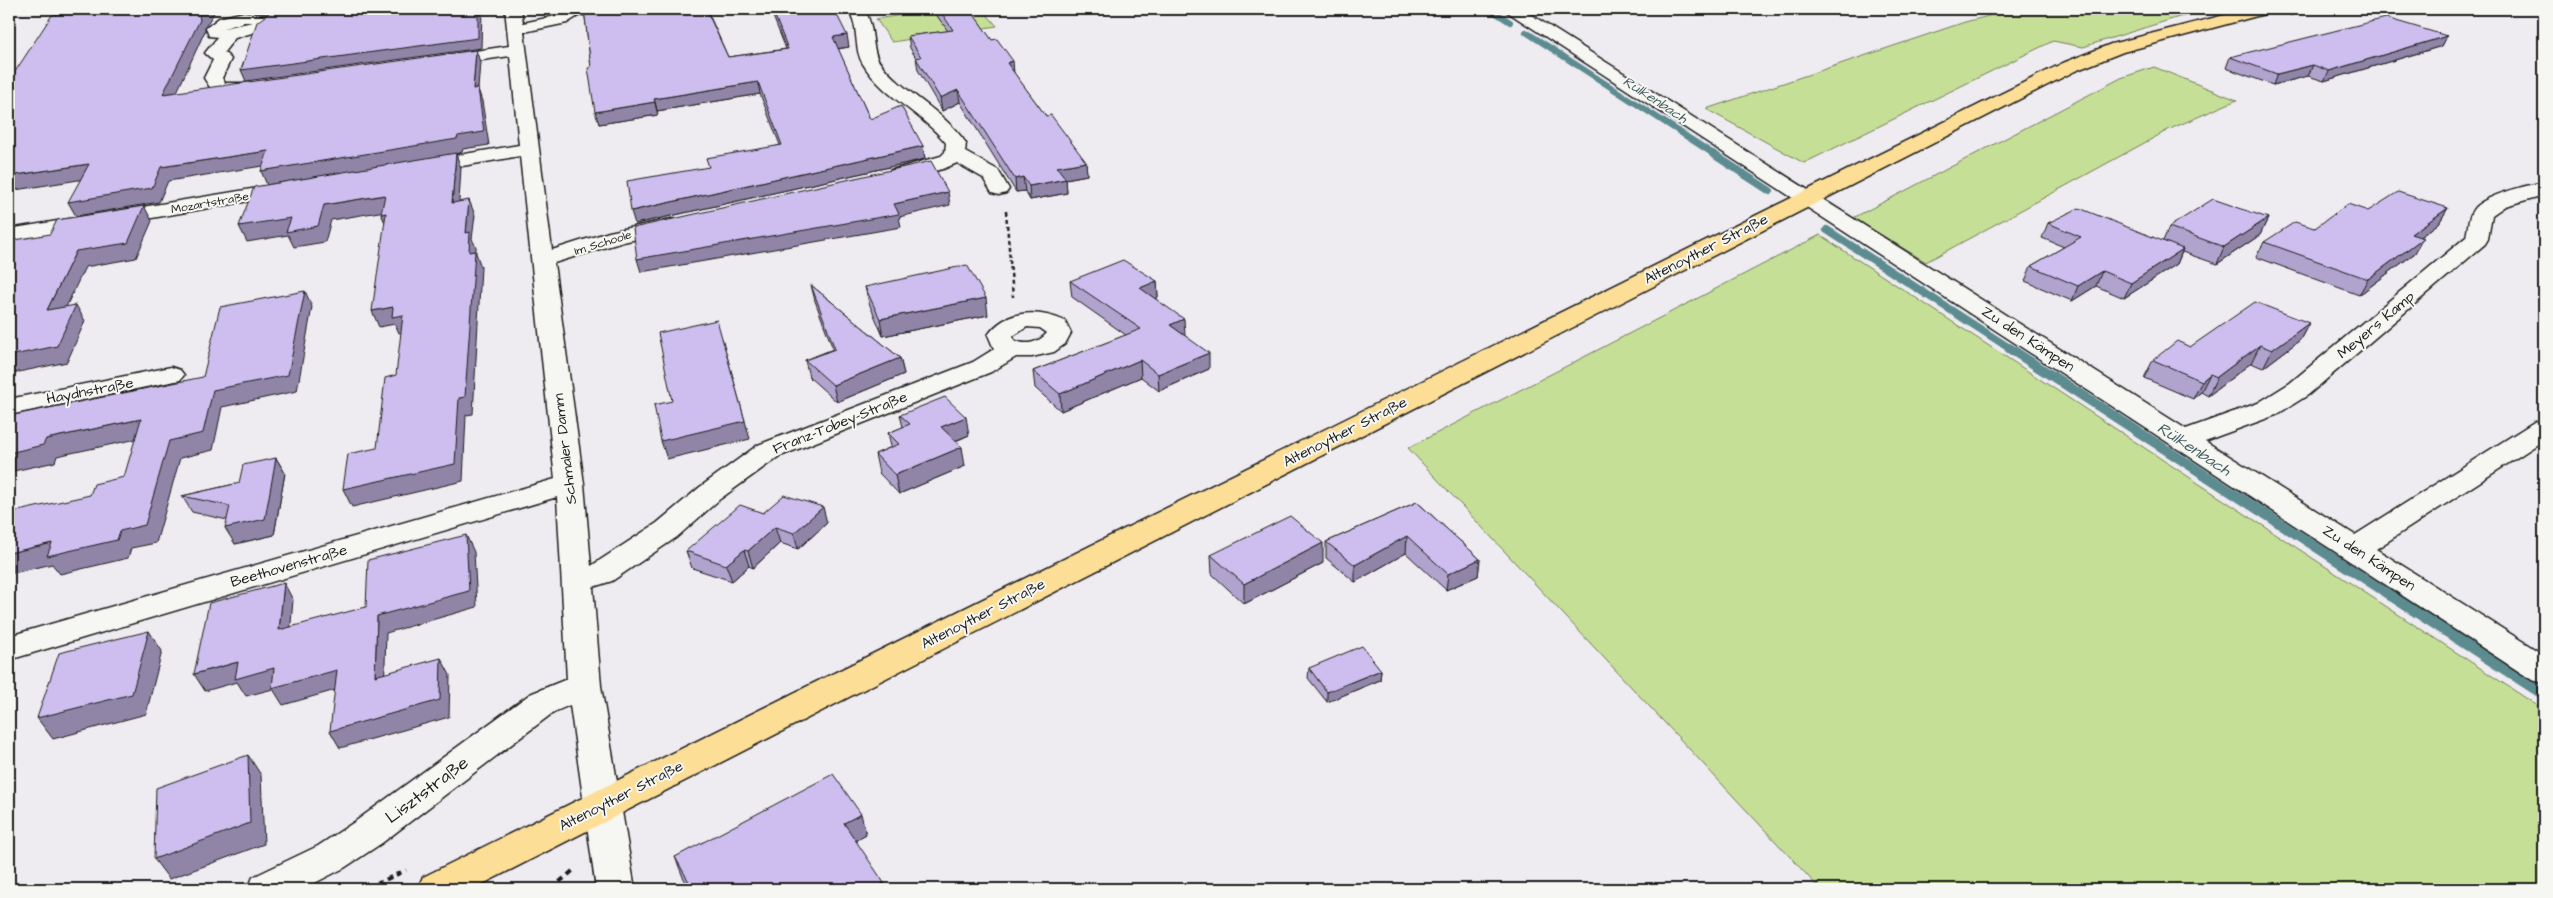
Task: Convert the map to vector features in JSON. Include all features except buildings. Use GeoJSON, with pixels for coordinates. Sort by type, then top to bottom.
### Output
{"type":"FeatureCollection","features":[{"type":"Feature","properties":{"kind":"main road","name":"Altenoyther Straße"},"geometry":{"type":"LineString","coordinates":[[437,889],[1808,198],[2092,57],[2163,35],[2266,9]]}},
{"type":"Feature","properties":{"kind":"street"},"geometry":{"type":"LineString","coordinates":[[420,64],[515,30],[561,20],[573,12],[587,9]]}},
{"type":"Feature","properties":{"kind":"street"},"geometry":{"type":"LineString","coordinates":[[856,9],[865,20],[870,62],[913,104],[945,127],[956,143],[955,154],[948,160],[936,165],[878,178]]}},
{"type":"Feature","properties":{"kind":"street","name":"Zu den Kämpen"},"geometry":{"type":"LineString","coordinates":[[1511,9],[2544,671]]}},
{"type":"Feature","properties":{"kind":"street"},"geometry":{"type":"LineString","coordinates":[[242,13],[263,18],[264,22],[256,27],[229,34],[215,32],[214,28],[218,24],[242,13]]}},
{"type":"Feature","properties":{"kind":"street","name":"Schmaler Damm"},"geometry":{"type":"LineString","coordinates":[[515,30],[527,110],[529,149],[570,484],[584,686],[616,889]]}},
{"type":"Feature","properties":{"kind":"street"},"geometry":{"type":"LineString","coordinates":[[229,34],[214,53],[222,59],[213,78],[219,88],[237,90],[276,84]]}},
{"type":"Feature","properties":{"kind":"street"},"geometry":{"type":"LineString","coordinates":[[401,170],[529,149]]}},
{"type":"Feature","properties":{"kind":"street"},"geometry":{"type":"LineString","coordinates":[[955,154],[991,174],[998,189]]}},
{"type":"Feature","properties":{"kind":"street","name":"Mozartstraße"},"geometry":{"type":"LineString","coordinates":[[9,236],[303,187]]}},
{"type":"Feature","properties":{"kind":"street","name":"Meyers Kamp"},"geometry":{"type":"LineString","coordinates":[[2184,440],[2267,409],[2299,389],[2477,239],[2482,212],[2498,202],[2544,188]]}},
{"type":"Feature","properties":{"kind":"street","name":"Im Schoole"},"geometry":{"type":"LineString","coordinates":[[542,260],[617,238],[694,220]]}},
{"type":"Feature","properties":{"kind":"street","name":"Franz-Tobey-Straße"},"geometry":{"type":"LineString","coordinates":[[578,581],[601,574],[667,530],[710,493],[768,451],[982,367],[1011,337]]}},
{"type":"Feature","properties":{"kind":"street","name":"Haydnstraße"},"geometry":{"type":"LineString","coordinates":[[9,407],[171,375]]}},
{"type":"Feature","properties":{"kind":"street"},"geometry":{"type":"LineString","coordinates":[[2355,549],[2544,428]]}},
{"type":"Feature","properties":{"kind":"street","name":"Beethovenstraße"},"geometry":{"type":"LineString","coordinates":[[9,648],[570,484]]}},
{"type":"Feature","properties":{"kind":"street","name":"Lisztstraße"},"geometry":{"type":"LineString","coordinates":[[267,889],[331,857],[369,832],[542,703],[584,686]]}},
{"type":"Feature","properties":{"kind":"path"},"geometry":{"type":"LineString","coordinates":[[998,189],[1005,202],[1014,310],[1011,337]]}},
{"type":"Feature","properties":{"kind":"green space"},"geometry":{"type":"Polygon","coordinates":[[[941,9],[982,9],[997,26],[892,42],[876,19],[941,9]]]}},
{"type":"Feature","properties":{"kind":"green space"},"geometry":{"type":"Polygon","coordinates":[[[2016,9],[2217,9],[2179,17],[2083,47],[2053,41],[1804,163],[1706,109],[1965,22],[2016,9]]]}},
{"type":"Feature","properties":{"kind":"green space"},"geometry":{"type":"Polygon","coordinates":[[[2154,67],[2237,100],[2170,129],[1926,262],[1853,218],[2121,78],[2154,67]]]}},
{"type":"Feature","properties":{"kind":"green space"},"geometry":{"type":"Polygon","coordinates":[[[1820,235],[2544,710],[2544,889],[1820,889],[1408,448],[1820,235]]]}},
{"type":"Feature","properties":{"kind":"waterway","name":"Rülkenbach"},"geometry":{"type":"LineString","coordinates":[[1490,9],[1510,22]]}},
{"type":"Feature","properties":{"kind":"waterway","name":"Rülkenbach"},"geometry":{"type":"LineString","coordinates":[[1526,32],[1715,155]]}},
{"type":"Feature","properties":{"kind":"waterway","name":"Rülkenbach"},"geometry":{"type":"LineString","coordinates":[[1713,154],[1770,191]]}},
{"type":"Feature","properties":{"kind":"waterway","name":"Rülkenbach"},"geometry":{"type":"LineString","coordinates":[[1827,230],[2011,349]]}},
{"type":"Feature","properties":{"kind":"waterway","name":"Rülkenbach"},"geometry":{"type":"LineString","coordinates":[[2009,348],[2387,593]]}},
{"type":"Feature","properties":{"kind":"waterway","name":"Rülkenbach"},"geometry":{"type":"LineString","coordinates":[[2385,591],[2544,694]]}}]}
